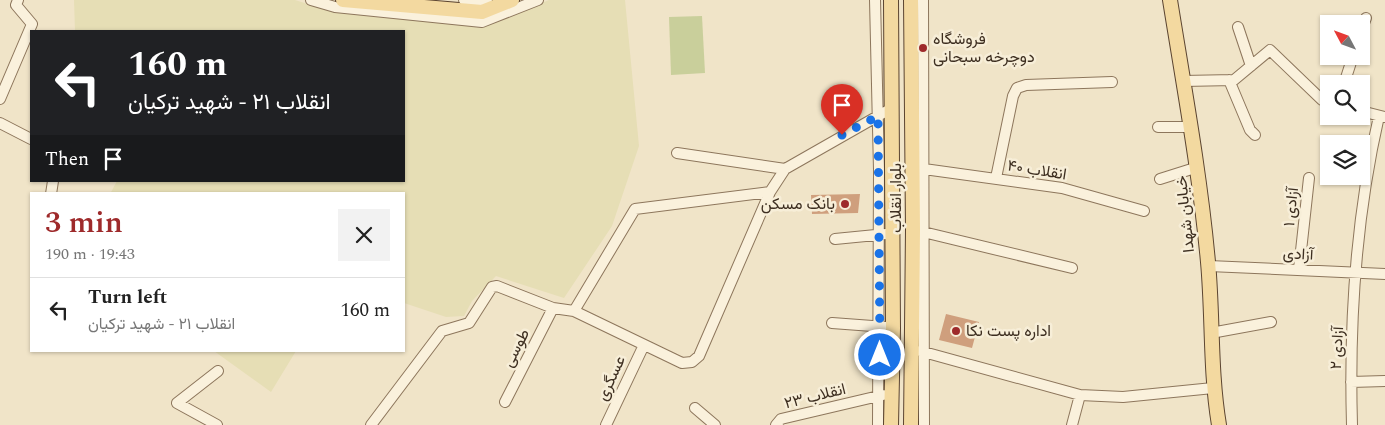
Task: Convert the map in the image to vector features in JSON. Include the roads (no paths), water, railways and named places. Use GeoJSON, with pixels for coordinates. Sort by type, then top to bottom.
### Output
{"type":"FeatureCollection","features":[{"type":"Feature","properties":{"kind":"main road"},"geometry":{"type":"LineString","coordinates":[[343,0],[482,12],[512,0]]}},
{"type":"Feature","properties":{"kind":"main road","name":"بلوار انقلاب"},"geometry":{"type":"LineString","coordinates":[[891,0],[892,108],[886,234],[885,394],[891,425]]}},
{"type":"Feature","properties":{"kind":"main road","name":"بلوار انقلاب"},"geometry":{"type":"LineString","coordinates":[[911,0],[919,231],[918,350],[911,425]]}},
{"type":"Feature","properties":{"kind":"main road","name":"خیابان شهدا"},"geometry":{"type":"LineString","coordinates":[[1170,0],[1198,167],[1209,266],[1213,388],[1218,425]]}},
{"type":"Feature","properties":{"kind":"street"},"geometry":{"type":"LineString","coordinates":[[0,99],[32,24],[16,5],[18,0]]}},
{"type":"Feature","properties":{"kind":"street"},"geometry":{"type":"LineString","coordinates":[[311,0],[335,7],[482,22],[538,0]]}},
{"type":"Feature","properties":{"kind":"street"},"geometry":{"type":"LineString","coordinates":[[464,0],[487,0]]}},
{"type":"Feature","properties":{"kind":"street"},"geometry":{"type":"LineString","coordinates":[[835,239],[886,234],[878,116],[875,0]]}},
{"type":"Feature","properties":{"kind":"street"},"geometry":{"type":"LineString","coordinates":[[923,0],[924,169],[919,231],[1072,268]]}},
{"type":"Feature","properties":{"kind":"street"},"geometry":{"type":"LineString","coordinates":[[1238,27],[1251,66]]}},
{"type":"Feature","properties":{"kind":"street"},"geometry":{"type":"LineString","coordinates":[[1183,81],[1234,80],[1270,50],[1320,98]]}},
{"type":"Feature","properties":{"kind":"street"},"geometry":{"type":"LineString","coordinates":[[1229,80],[1250,130],[1255,135]]}},
{"type":"Feature","properties":{"kind":"street"},"geometry":{"type":"LineString","coordinates":[[996,178],[1013,96],[1017,88],[1026,85],[1112,82]]}},
{"type":"Feature","properties":{"kind":"street"},"geometry":{"type":"LineString","coordinates":[[373,424],[442,331],[469,322],[492,288],[497,286],[554,308],[574,311],[682,363],[692,362],[699,356],[770,192],[785,169],[892,108]]}},
{"type":"Feature","properties":{"kind":"street","name":"آزادی ۲"},"geometry":{"type":"LineString","coordinates":[[1352,425],[1351,382],[1356,273],[1366,173],[1382,116]]}},
{"type":"Feature","properties":{"kind":"street"},"geometry":{"type":"LineString","coordinates":[[0,124],[30,139]]}},
{"type":"Feature","properties":{"kind":"street"},"geometry":{"type":"LineString","coordinates":[[1158,128],[1191,127]]}},
{"type":"Feature","properties":{"kind":"street"},"geometry":{"type":"LineString","coordinates":[[677,154],[785,169]]}},
{"type":"Feature","properties":{"kind":"street"},"geometry":{"type":"LineString","coordinates":[[1160,179],[1198,167]]}},
{"type":"Feature","properties":{"kind":"street","name":"انقلاب ۴۰"},"geometry":{"type":"LineString","coordinates":[[924,169],[1062,188],[1144,211]]}},
{"type":"Feature","properties":{"kind":"street","name":"آزادی ۱"},"geometry":{"type":"LineString","coordinates":[[1299,268],[1309,178]]}},
{"type":"Feature","properties":{"kind":"street"},"geometry":{"type":"LineString","coordinates":[[574,311],[635,209],[770,192]]}},
{"type":"Feature","properties":{"kind":"street","name":"آزادی"},"geometry":{"type":"LineString","coordinates":[[1209,266],[1299,268],[1385,274]]}},
{"type":"Feature","properties":{"kind":"street","name":"طوسی"},"geometry":{"type":"LineString","coordinates":[[505,402],[554,308]]}},
{"type":"Feature","properties":{"kind":"street"},"geometry":{"type":"LineString","coordinates":[[1211,333],[1271,322]]}},
{"type":"Feature","properties":{"kind":"street"},"geometry":{"type":"LineString","coordinates":[[832,323],[886,327]]}},
{"type":"Feature","properties":{"kind":"street","name":"عسگری"},"geometry":{"type":"LineString","coordinates":[[606,425],[644,345]]}},
{"type":"Feature","properties":{"kind":"street"},"geometry":{"type":"LineString","coordinates":[[924,425],[918,350],[1080,395],[1123,397],[1213,388]]}},
{"type":"Feature","properties":{"kind":"street"},"geometry":{"type":"LineString","coordinates":[[217,425],[177,403],[218,371]]}},
{"type":"Feature","properties":{"kind":"street"},"geometry":{"type":"LineString","coordinates":[[1351,382],[1385,381]]}},
{"type":"Feature","properties":{"kind":"street"},"geometry":{"type":"LineString","coordinates":[[878,425],[885,394]]}},
{"type":"Feature","properties":{"kind":"street","name":"انقلاب ۲۳"},"geometry":{"type":"LineString","coordinates":[[776,425],[781,419],[885,394]]}},
{"type":"Feature","properties":{"kind":"street"},"geometry":{"type":"LineString","coordinates":[[1072,425],[1080,395]]}},
{"type":"Feature","properties":{"kind":"street"},"geometry":{"type":"LineString","coordinates":[[695,408],[715,425]]}},
{"type":"Feature","properties":{"kind":"place","name":"فروشگاه دوچرخه سبحانی"},"geometry":{"type":"Point","coordinates":[923,48]}},
{"type":"Feature","properties":{"kind":"place","name":"بانک مسکن"},"geometry":{"type":"Point","coordinates":[845,204]}},
{"type":"Feature","properties":{"kind":"place","name":"اداره پست نکا"},"geometry":{"type":"Point","coordinates":[956,331]}}]}
